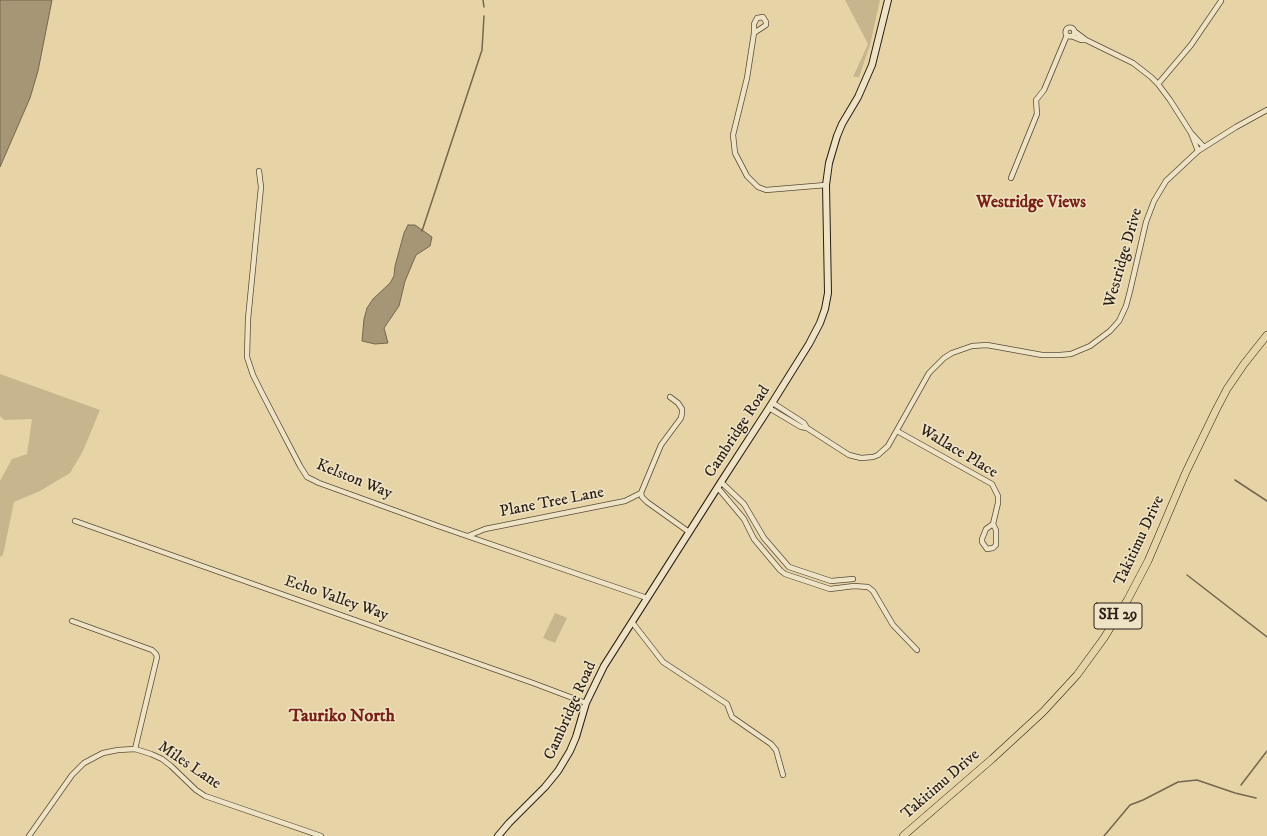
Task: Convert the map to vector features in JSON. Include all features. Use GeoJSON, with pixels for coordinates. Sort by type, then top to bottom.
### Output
{"type":"FeatureCollection","features":[{"type":"Feature","properties":{"kind":"highway","name":"Takitimu Drive"},"geometry":{"type":"LineString","coordinates":[[903,836],[1027,728],[1077,675],[1101,643],[1128,599],[1148,561],[1186,472],[1227,389],[1244,364],[1267,335]]}},
{"type":"Feature","properties":{"kind":"main road","name":"Cambridge Road"},"geometry":{"type":"LineString","coordinates":[[498,836],[545,787],[558,771],[570,751],[576,737],[586,703],[601,671],[771,405],[809,344],[820,323],[825,309],[828,282],[826,185],[829,163],[842,124],[861,92],[872,65],[888,0]]}},
{"type":"Feature","properties":{"kind":"street"},"geometry":{"type":"LineString","coordinates":[[1158,84],[1192,45],[1221,1]]}},
{"type":"Feature","properties":{"kind":"street"},"geometry":{"type":"LineString","coordinates":[[1086,40],[1069,36],[1065,31],[1068,28],[1072,28],[1086,40],[1133,63],[1158,84],[1191,133],[1204,147]]}},
{"type":"Feature","properties":{"kind":"street"},"geometry":{"type":"LineString","coordinates":[[1011,178],[1037,114],[1036,100],[1044,90],[1069,36],[1074,34],[1074,31]]}},
{"type":"Feature","properties":{"kind":"street"},"geometry":{"type":"LineString","coordinates":[[754,33],[747,78],[733,135],[735,153],[747,176],[758,187],[766,190],[826,185]]}},
{"type":"Feature","properties":{"kind":"street","name":"Westridge Drive"},"geometry":{"type":"LineString","coordinates":[[771,405],[804,423],[807,428],[849,455],[861,458],[873,457],[884,451],[897,431],[928,373],[944,358],[952,353],[972,346],[987,345],[1042,355],[1060,355],[1070,354],[1090,346],[1110,331],[1119,321],[1126,306],[1146,222],[1154,201],[1166,181],[1198,151],[1236,127],[1267,110]]}},
{"type":"Feature","properties":{"kind":"street"},"geometry":{"type":"LineString","coordinates":[[1191,133],[1198,151]]}},
{"type":"Feature","properties":{"kind":"street","name":"Kelston Way"},"geometry":{"type":"LineString","coordinates":[[260,171],[261,187],[248,319],[247,357],[253,375],[307,477],[319,483],[592,580],[647,598]]}},
{"type":"Feature","properties":{"kind":"street"},"geometry":{"type":"LineString","coordinates":[[670,397],[678,403],[682,409],[681,418],[662,445],[641,494],[647,502],[690,532]]}},
{"type":"Feature","properties":{"kind":"street","name":"Wallace Place"},"geometry":{"type":"LineString","coordinates":[[897,431],[992,484],[998,496],[995,517],[992,524],[986,529],[982,539],[987,549],[993,548],[996,544],[996,530],[992,524]]}},
{"type":"Feature","properties":{"kind":"street"},"geometry":{"type":"LineString","coordinates":[[721,482],[744,504],[764,538],[788,567],[831,581],[853,579]]}},
{"type":"Feature","properties":{"kind":"street"},"geometry":{"type":"LineString","coordinates":[[718,488],[744,519],[754,539],[780,570],[785,574],[830,589],[854,586],[868,587],[893,624],[917,650]]}},
{"type":"Feature","properties":{"kind":"street","name":"Plane Tree Lane"},"geometry":{"type":"LineString","coordinates":[[468,536],[485,529],[625,501],[641,494]]}},
{"type":"Feature","properties":{"kind":"street","name":"Echo Valley Way"},"geometry":{"type":"LineString","coordinates":[[76,521],[586,703]]}},
{"type":"Feature","properties":{"kind":"street"},"geometry":{"type":"LineString","coordinates":[[72,621],[152,650],[156,654],[157,657],[135,749]]}},
{"type":"Feature","properties":{"kind":"street"},"geometry":{"type":"LineString","coordinates":[[632,622],[663,662],[727,704],[732,718],[775,748],[783,775]]}},
{"type":"Feature","properties":{"kind":"street","name":"Miles Lane"},"geometry":{"type":"LineString","coordinates":[[29,836],[80,766],[103,753],[135,749],[151,754],[171,766],[196,790],[205,796],[321,836]]}},
{"type":"Feature","properties":{"kind":"shaded area"},"geometry":{"type":"Polygon","coordinates":[[[0,0],[52,0],[38,71],[30,98],[0,167],[0,0]]]}},
{"type":"Feature","properties":{"kind":"shaded area"},"geometry":{"type":"Polygon","coordinates":[[[845,0],[880,0],[870,45],[859,77],[853,77],[868,44],[845,0]]]}},
{"type":"Feature","properties":{"kind":"shaded area"},"geometry":{"type":"Polygon","coordinates":[[[408,225],[415,225],[432,237],[430,246],[416,255],[405,281],[399,306],[384,328],[388,343],[375,344],[362,341],[364,319],[367,308],[373,299],[390,283],[394,276],[395,266],[404,233],[408,225]]]}},
{"type":"Feature","properties":{"kind":"shaded area"},"geometry":{"type":"Polygon","coordinates":[[[0,374],[100,410],[83,451],[70,473],[40,491],[14,502],[3,555],[0,557],[0,481],[12,459],[27,454],[32,419],[4,420],[0,416],[0,374]]]}},
{"type":"Feature","properties":{"kind":"shaded area"},"geometry":{"type":"Polygon","coordinates":[[[555,613],[567,618],[555,643],[543,638],[555,613]]]}},
{"type":"Feature","properties":{"kind":"waterway"},"geometry":{"type":"LineString","coordinates":[[483,0],[484,7]]}},
{"type":"Feature","properties":{"kind":"waterway"},"geometry":{"type":"LineString","coordinates":[[422,231],[482,50],[484,16]]}},
{"type":"Feature","properties":{"kind":"waterway"},"geometry":{"type":"LineString","coordinates":[[1235,480],[1267,501]]}},
{"type":"Feature","properties":{"kind":"waterway"},"geometry":{"type":"LineString","coordinates":[[1187,575],[1267,637]]}},
{"type":"Feature","properties":{"kind":"waterway"},"geometry":{"type":"LineString","coordinates":[[1241,785],[1267,751]]}},
{"type":"Feature","properties":{"kind":"waterway"},"geometry":{"type":"LineString","coordinates":[[1104,836],[1130,805],[1178,782],[1197,780],[1235,793],[1256,798]]}},
{"type":"Feature","properties":{"kind":"district","name":"Westridge Views"},"geometry":{"type":"Point","coordinates":[1031,203]}},
{"type":"Feature","properties":{"kind":"district","name":"Tauriko North"},"geometry":{"type":"Point","coordinates":[342,717]}}]}
